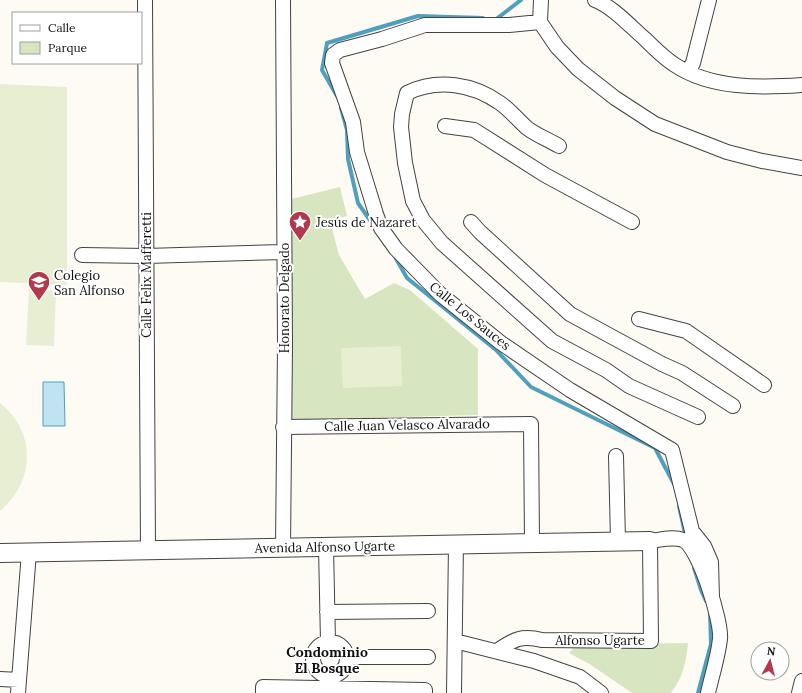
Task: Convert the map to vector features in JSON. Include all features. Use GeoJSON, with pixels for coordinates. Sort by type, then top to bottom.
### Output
{"type":"FeatureCollection","features":[{"type":"Feature","properties":{"kind":"street","name":"Calle Felix Mafferetti"},"geometry":{"type":"LineString","coordinates":[[145,0],[148,550]]}},
{"type":"Feature","properties":{"kind":"street","name":"Honorato Delgado"},"geometry":{"type":"LineString","coordinates":[[283,0],[283,547]]}},
{"type":"Feature","properties":{"kind":"street"},"geometry":{"type":"LineString","coordinates":[[542,0],[540,22],[557,47],[578,69],[615,98],[655,124],[727,152],[762,161],[802,168]]}},
{"type":"Feature","properties":{"kind":"street"},"geometry":{"type":"LineString","coordinates":[[596,0],[610,10],[674,65],[698,78],[734,85],[775,87],[802,85]]}},
{"type":"Feature","properties":{"kind":"street"},"geometry":{"type":"LineString","coordinates":[[688,72],[693,63],[709,0]]}},
{"type":"Feature","properties":{"kind":"street","name":"Calle Los Sauces"},"geometry":{"type":"LineString","coordinates":[[540,22],[509,25],[425,25],[382,39],[340,50],[334,55],[332,63],[354,122],[357,152],[381,228],[396,249],[440,294],[501,343],[570,390],[672,450],[692,531],[704,546],[711,562],[712,598]]}},
{"type":"Feature","properties":{"kind":"street"},"geometry":{"type":"LineString","coordinates":[[559,146],[528,129],[501,104],[480,91],[444,83],[417,88],[407,93],[402,114],[401,127],[406,170],[414,202],[423,220],[442,243],[552,341],[606,370],[629,386],[698,417]]}},
{"type":"Feature","properties":{"kind":"street"},"geometry":{"type":"LineString","coordinates":[[445,126],[474,130],[545,174],[632,222]]}},
{"type":"Feature","properties":{"kind":"street"},"geometry":{"type":"LineString","coordinates":[[471,222],[570,314],[662,364],[682,373],[733,406]]}},
{"type":"Feature","properties":{"kind":"street"},"geometry":{"type":"LineString","coordinates":[[82,255],[146,256],[284,252]]}},
{"type":"Feature","properties":{"kind":"street"},"geometry":{"type":"LineString","coordinates":[[639,319],[686,331],[764,385]]}},
{"type":"Feature","properties":{"kind":"street","name":"Calle Juan Velasco Alvarado"},"geometry":{"type":"LineString","coordinates":[[283,427],[531,424],[532,542]]}},
{"type":"Feature","properties":{"kind":"street"},"geometry":{"type":"LineString","coordinates":[[616,456],[618,541]]}},
{"type":"Feature","properties":{"kind":"street"},"geometry":{"type":"LineString","coordinates":[[650,541],[669,538],[684,540],[695,551],[720,625],[720,639],[708,693]]}},
{"type":"Feature","properties":{"kind":"street","name":"Avenida Alfonso Ugarte"},"geometry":{"type":"LineString","coordinates":[[0,553],[650,541]]}},
{"type":"Feature","properties":{"kind":"street","name":"Alfonso Ugarte"},"geometry":{"type":"LineString","coordinates":[[497,651],[511,641],[527,636],[542,640],[651,641],[650,541]]}},
{"type":"Feature","properties":{"kind":"street"},"geometry":{"type":"LineString","coordinates":[[454,693],[456,544]]}},
{"type":"Feature","properties":{"kind":"street"},"geometry":{"type":"LineString","coordinates":[[326,547],[328,642]]}},
{"type":"Feature","properties":{"kind":"street"},"geometry":{"type":"LineString","coordinates":[[0,679],[19,686],[29,552]]}},
{"type":"Feature","properties":{"kind":"street"},"geometry":{"type":"LineString","coordinates":[[327,612],[428,611]]}},
{"type":"Feature","properties":{"kind":"street"},"geometry":{"type":"LineString","coordinates":[[455,641],[534,661],[580,677],[601,693]]}},
{"type":"Feature","properties":{"kind":"street"},"geometry":{"type":"LineString","coordinates":[[328,642],[338,644],[343,647],[347,657],[345,668],[337,675],[332,686],[320,673],[314,664],[313,658],[318,647],[328,642]]}},
{"type":"Feature","properties":{"kind":"street"},"geometry":{"type":"LineString","coordinates":[[347,657],[428,657]]}},
{"type":"Feature","properties":{"kind":"street"},"geometry":{"type":"LineString","coordinates":[[799,693],[802,681]]}},
{"type":"Feature","properties":{"kind":"street"},"geometry":{"type":"LineString","coordinates":[[263,693],[263,687],[332,686],[425,690],[425,693]]}},
{"type":"Feature","properties":{"kind":"green space"},"geometry":{"type":"Polygon","coordinates":[[[0,84],[67,87],[67,285],[0,282],[0,84]]]}},
{"type":"Feature","properties":{"kind":"green space"},"geometry":{"type":"Polygon","coordinates":[[[340,187],[347,216],[330,221],[339,255],[365,299],[394,283],[410,290],[478,349],[478,415],[292,420],[291,199],[340,187]]]}},
{"type":"Feature","properties":{"kind":"green space"},"geometry":{"type":"Polygon","coordinates":[[[29,289],[56,291],[54,346],[26,345],[29,289]]]}},
{"type":"Feature","properties":{"kind":"green space"},"geometry":{"type":"Polygon","coordinates":[[[401,346],[402,386],[343,388],[341,348],[401,346]]]}},
{"type":"Feature","properties":{"kind":"green space"},"geometry":{"type":"Polygon","coordinates":[[[0,403],[12,415],[21,428],[27,457],[25,472],[20,486],[12,499],[0,511],[0,403]]]}},
{"type":"Feature","properties":{"kind":"green space"},"geometry":{"type":"Polygon","coordinates":[[[688,643],[683,670],[671,693],[632,693],[591,665],[569,653],[576,645],[688,643]]]}},
{"type":"Feature","properties":{"kind":"water"},"geometry":{"type":"Polygon","coordinates":[[[43,382],[64,382],[65,426],[43,426],[43,382]]]}},
{"type":"Feature","properties":{"kind":"waterway"},"geometry":{"type":"LineString","coordinates":[[495,20],[521,0]]}},
{"type":"Feature","properties":{"kind":"waterway"},"geometry":{"type":"LineString","coordinates":[[337,96],[322,70],[327,43],[418,16],[483,18]]}},
{"type":"Feature","properties":{"kind":"waterway"},"geometry":{"type":"LineString","coordinates":[[341,108],[347,130],[348,159],[358,203],[374,226]]}},
{"type":"Feature","properties":{"kind":"waterway"},"geometry":{"type":"LineString","coordinates":[[394,255],[407,278],[496,350],[531,387],[655,448],[674,484]]}},
{"type":"Feature","properties":{"kind":"waterway"},"geometry":{"type":"LineString","coordinates":[[679,506],[686,538]]}},
{"type":"Feature","properties":{"kind":"waterway"},"geometry":{"type":"LineString","coordinates":[[694,568],[706,601]]}},
{"type":"Feature","properties":{"kind":"waterway"},"geometry":{"type":"LineString","coordinates":[[698,693],[711,644],[710,613]]}},
{"type":"Feature","properties":{"kind":"place","name":"Jesús de Nazaret"},"geometry":{"type":"Point","coordinates":[300,242]}},
{"type":"Feature","properties":{"kind":"place","name":"Colegio San Alfonso"},"geometry":{"type":"Point","coordinates":[39,302]}},
{"type":"Feature","properties":{"kind":"district","name":"Condominio El Bosque"},"geometry":{"type":"Point","coordinates":[327,660]}}]}
